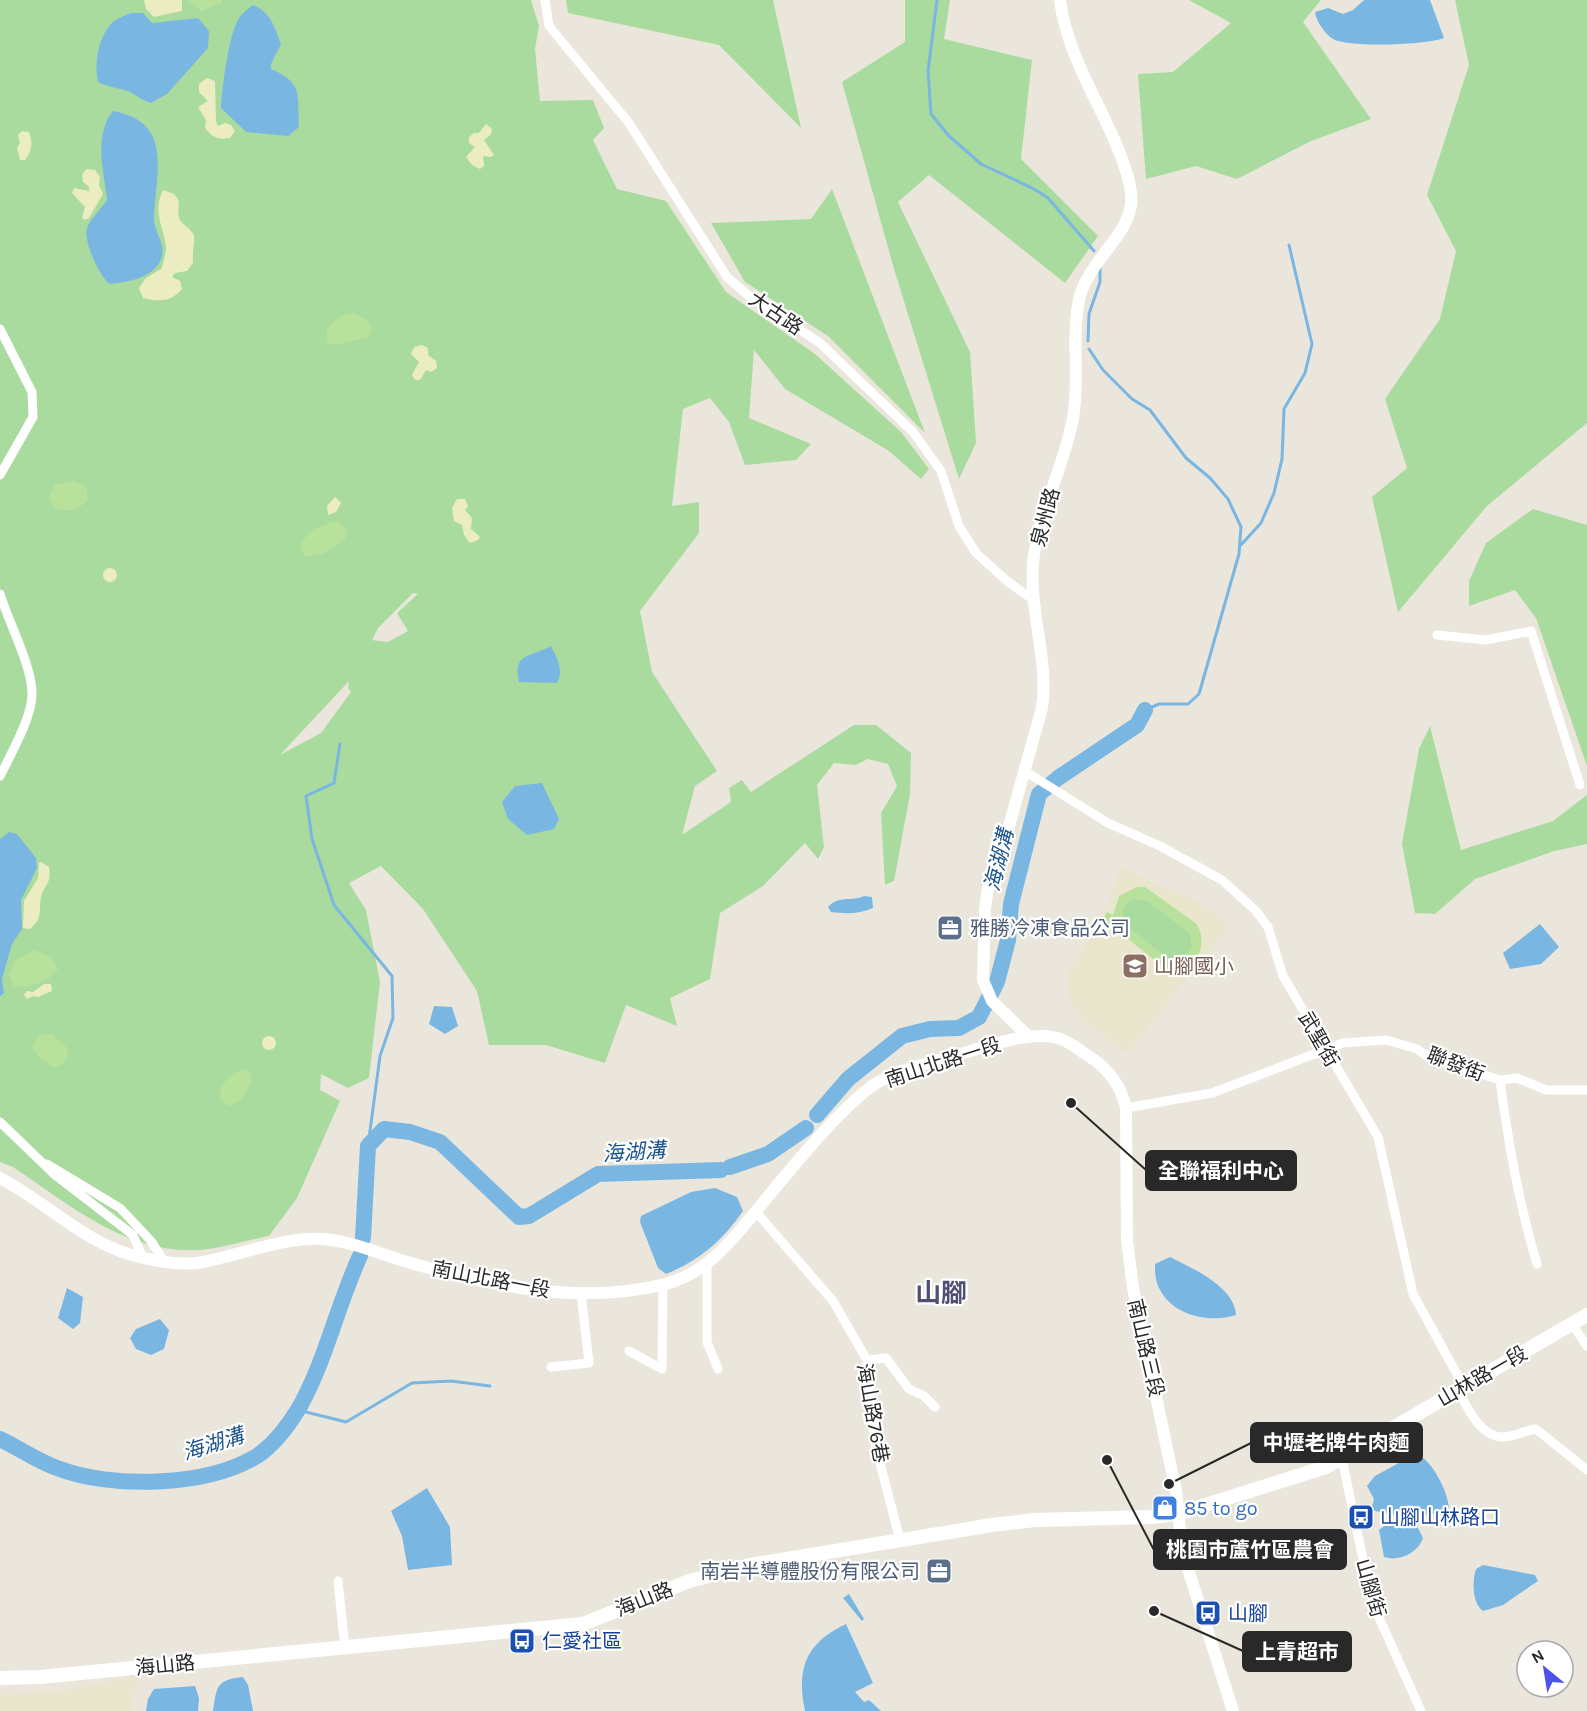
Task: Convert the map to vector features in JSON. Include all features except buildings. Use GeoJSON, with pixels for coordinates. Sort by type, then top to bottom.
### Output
{"type":"FeatureCollection","features":[{"type":"Feature","properties":{"kind":"main road","name":"山林路一段"},"geometry":{"type":"LineString","coordinates":[[1177,1514],[1310,1474],[1342,1459],[1587,1315]]}},
{"type":"Feature","properties":{"kind":"main road","name":"海山路"},"geometry":{"type":"LineString","coordinates":[[0,1678],[40,1677],[583,1624],[690,1581],[750,1565],[1035,1520],[1150,1517],[1177,1514]]}},
{"type":"Feature","properties":{"kind":"street","name":"大古路"},"geometry":{"type":"LineString","coordinates":[[545,0],[549,26],[629,123],[727,277],[749,296],[820,343],[912,432],[941,471],[959,526],[976,553],[1007,581],[1035,601]]}},
{"type":"Feature","properties":{"kind":"street","name":"泉州路"},"geometry":{"type":"LineString","coordinates":[[1029,1037],[990,997],[983,980],[988,888],[1006,837],[1042,708],[1045,688],[1033,564],[1039,531],[1073,418],[1079,300],[1088,277],[1126,220],[1131,205],[1127,174],[1104,114],[1075,56],[1060,0]]}},
{"type":"Feature","properties":{"kind":"street"},"geometry":{"type":"LineString","coordinates":[[0,329],[32,392],[33,417],[0,475]]}},
{"type":"Feature","properties":{"kind":"street"},"geometry":{"type":"LineString","coordinates":[[0,594],[26,666],[32,695],[20,735],[0,776]]}},
{"type":"Feature","properties":{"kind":"street"},"geometry":{"type":"LineString","coordinates":[[1437,635],[1486,640],[1530,631],[1580,785]]}},
{"type":"Feature","properties":{"kind":"street","name":"武聖街"},"geometry":{"type":"LineString","coordinates":[[1023,770],[1108,823],[1200,866],[1222,880],[1256,911],[1268,927],[1283,976],[1324,1050],[1378,1137],[1413,1294],[1461,1388],[1472,1416],[1484,1429],[1503,1437],[1536,1429],[1587,1470]]}},
{"type":"Feature","properties":{"kind":"street","name":"南山路三段"},"geometry":{"type":"LineString","coordinates":[[1029,1037],[1046,1035],[1063,1039],[1097,1062],[1113,1077],[1122,1092],[1126,1108],[1127,1240],[1132,1288],[1176,1491],[1182,1550],[1233,1711]]}},
{"type":"Feature","properties":{"kind":"street","name":"南山北路一段"},"geometry":{"type":"LineString","coordinates":[[0,1178],[99,1244],[143,1258],[193,1263],[290,1240],[322,1239],[341,1241],[471,1279],[547,1292],[581,1293],[663,1285],[707,1264],[859,1097],[876,1084],[928,1064],[1029,1037]]}},
{"type":"Feature","properties":{"kind":"street","name":"聯發街"},"geometry":{"type":"LineString","coordinates":[[1126,1108],[1212,1093],[1343,1043],[1386,1040],[1417,1049],[1428,1057],[1500,1080],[1517,1078],[1546,1090],[1587,1090]]}},
{"type":"Feature","properties":{"kind":"street"},"geometry":{"type":"LineString","coordinates":[[1500,1080],[1509,1146],[1524,1223],[1537,1264]]}},
{"type":"Feature","properties":{"kind":"street"},"geometry":{"type":"LineString","coordinates":[[0,1122],[39,1160],[133,1235],[143,1258]]}},
{"type":"Feature","properties":{"kind":"street"},"geometry":{"type":"LineString","coordinates":[[39,1160],[60,1169],[120,1208],[151,1241],[163,1260]]}},
{"type":"Feature","properties":{"kind":"street","name":"海山路76巷"},"geometry":{"type":"LineString","coordinates":[[756,1212],[833,1301],[867,1360],[875,1444],[900,1540]]}},
{"type":"Feature","properties":{"kind":"street"},"geometry":{"type":"LineString","coordinates":[[707,1264],[707,1342],[718,1369]]}},
{"type":"Feature","properties":{"kind":"street"},"geometry":{"type":"LineString","coordinates":[[629,1351],[662,1369],[663,1285]]}},
{"type":"Feature","properties":{"kind":"street"},"geometry":{"type":"LineString","coordinates":[[551,1367],[590,1363],[581,1293]]}},
{"type":"Feature","properties":{"kind":"street"},"geometry":{"type":"LineString","coordinates":[[1572,1324],[1587,1346]]}},
{"type":"Feature","properties":{"kind":"street"},"geometry":{"type":"LineString","coordinates":[[867,1360],[886,1358],[909,1389],[924,1396],[935,1407]]}},
{"type":"Feature","properties":{"kind":"street","name":"山腳街"},"geometry":{"type":"LineString","coordinates":[[1342,1459],[1372,1602],[1421,1711]]}},
{"type":"Feature","properties":{"kind":"street"},"geometry":{"type":"LineString","coordinates":[[338,1581],[345,1648]]}},
{"type":"Feature","properties":{"kind":"shaded area","name":"山腳國小"},"geometry":{"type":"Polygon","coordinates":[[[1121,868],[1199,902],[1228,926],[1127,1054],[1086,1021],[1075,1008],[1067,989],[1067,975],[1099,927],[1121,868]]]}},
{"type":"Feature","properties":{"kind":"shaded area"},"geometry":{"type":"Polygon","coordinates":[[[138,1676],[130,1711],[0,1711],[0,1695],[64,1691],[138,1676]]]}},
{"type":"Feature","properties":{"kind":"green space"},"geometry":{"type":"Polygon","coordinates":[[[0,0],[531,0],[539,26],[535,49],[540,101],[593,100],[604,128],[593,140],[617,189],[666,201],[726,292],[815,354],[901,432],[929,469],[921,479],[889,451],[785,389],[754,350],[749,418],[811,444],[796,460],[745,465],[729,422],[710,398],[683,409],[672,506],[699,502],[699,533],[640,611],[652,672],[717,771],[695,786],[682,835],[731,802],[729,788],[742,780],[751,792],[854,725],[876,725],[911,753],[910,794],[894,881],[885,885],[881,813],[897,786],[888,764],[868,759],[855,765],[834,763],[817,785],[824,847],[818,859],[805,843],[763,886],[720,913],[710,979],[670,998],[677,1026],[626,1005],[605,1063],[546,1045],[489,1045],[477,991],[423,909],[381,866],[349,883],[366,910],[380,982],[369,1078],[348,1088],[321,1074],[320,1090],[340,1101],[297,1198],[269,1236],[199,1250],[172,1249],[147,1244],[123,1236],[100,1224],[13,1167],[0,1162],[0,0]],[[413,593],[378,628],[372,640],[388,642],[408,631],[397,613],[418,594],[413,593]],[[349,681],[280,755],[321,733],[351,692],[348,688],[349,681]]]}},
{"type":"Feature","properties":{"kind":"green space"},"geometry":{"type":"Polygon","coordinates":[[[188,0],[222,0],[222,3],[201,11],[188,0]]]}},
{"type":"Feature","properties":{"kind":"green space"},"geometry":{"type":"Polygon","coordinates":[[[566,0],[773,0],[801,128],[719,45],[568,13],[566,0]]]}},
{"type":"Feature","properties":{"kind":"green space"},"geometry":{"type":"Polygon","coordinates":[[[905,0],[950,0],[944,39],[1032,60],[1021,159],[1098,236],[1065,283],[929,175],[898,202],[970,352],[976,443],[959,479],[894,269],[842,82],[905,42],[905,0]]]}},
{"type":"Feature","properties":{"kind":"green space"},"geometry":{"type":"Polygon","coordinates":[[[1189,0],[1321,0],[1303,22],[1371,119],[1311,141],[1237,179],[1196,166],[1146,179],[1138,74],[1173,72],[1231,23],[1189,0]]]}},
{"type":"Feature","properties":{"kind":"green space"},"geometry":{"type":"Polygon","coordinates":[[[1455,0],[1587,0],[1587,423],[1487,506],[1398,612],[1372,497],[1407,468],[1385,399],[1440,319],[1456,251],[1427,195],[1469,65],[1455,0]]]}},
{"type":"Feature","properties":{"kind":"green space"},"geometry":{"type":"Polygon","coordinates":[[[832,189],[925,433],[828,336],[745,282],[711,223],[811,219],[832,189]]]}},
{"type":"Feature","properties":{"kind":"green space"},"geometry":{"type":"Polygon","coordinates":[[[355,313],[369,322],[372,331],[368,337],[336,345],[326,342],[327,329],[342,315],[355,313]]]}},
{"type":"Feature","properties":{"kind":"green space"},"geometry":{"type":"Polygon","coordinates":[[[73,481],[86,486],[88,501],[73,511],[54,508],[49,496],[55,485],[73,481]]]}},
{"type":"Feature","properties":{"kind":"green space"},"geometry":{"type":"Polygon","coordinates":[[[1533,509],[1587,525],[1587,766],[1536,618],[1515,590],[1469,606],[1469,581],[1486,543],[1533,509]]]}},
{"type":"Feature","properties":{"kind":"green space"},"geometry":{"type":"Polygon","coordinates":[[[337,521],[347,530],[345,540],[325,553],[306,557],[300,548],[306,537],[319,527],[337,521]]]}},
{"type":"Feature","properties":{"kind":"green space"},"geometry":{"type":"Polygon","coordinates":[[[1430,726],[1461,850],[1553,821],[1587,795],[1587,844],[1554,851],[1475,879],[1435,914],[1415,913],[1402,844],[1419,749],[1430,726]]]}},
{"type":"Feature","properties":{"kind":"green space"},"geometry":{"type":"Polygon","coordinates":[[[1137,887],[1145,887],[1197,924],[1202,940],[1199,953],[1190,963],[1175,969],[1181,974],[1177,978],[1103,919],[1107,912],[1113,915],[1119,896],[1137,887]],[[1134,898],[1126,903],[1122,914],[1124,923],[1167,958],[1173,961],[1185,958],[1192,947],[1191,936],[1147,900],[1134,898]]]}},
{"type":"Feature","properties":{"kind":"green space"},"geometry":{"type":"Polygon","coordinates":[[[1134,898],[1147,900],[1191,935],[1192,948],[1185,958],[1173,961],[1167,958],[1127,927],[1122,914],[1126,903],[1134,898]]]}},
{"type":"Feature","properties":{"kind":"green space"},"geometry":{"type":"Polygon","coordinates":[[[34,950],[52,958],[58,969],[39,984],[14,986],[9,975],[15,960],[34,950]]]}},
{"type":"Feature","properties":{"kind":"green space"},"geometry":{"type":"Polygon","coordinates":[[[52,1034],[67,1048],[68,1056],[62,1065],[53,1067],[39,1057],[32,1048],[38,1036],[52,1034]]]}},
{"type":"Feature","properties":{"kind":"green space"},"geometry":{"type":"Polygon","coordinates":[[[243,1069],[251,1073],[252,1082],[240,1101],[229,1106],[220,1099],[222,1088],[230,1077],[243,1069]]]}},
{"type":"Feature","properties":{"kind":"sand"},"geometry":{"type":"Polygon","coordinates":[[[144,0],[182,0],[182,11],[154,17],[146,9],[144,0]]]}},
{"type":"Feature","properties":{"kind":"sand"},"geometry":{"type":"Polygon","coordinates":[[[207,78],[215,81],[216,122],[218,126],[225,123],[231,125],[235,131],[230,138],[216,138],[205,128],[206,120],[198,107],[208,101],[199,92],[199,84],[207,78]]]}},
{"type":"Feature","properties":{"kind":"sand"},"geometry":{"type":"Polygon","coordinates":[[[486,124],[492,129],[491,134],[484,140],[494,155],[483,156],[484,166],[480,169],[472,165],[466,157],[475,147],[469,143],[469,137],[474,133],[479,133],[486,124]]]}},
{"type":"Feature","properties":{"kind":"sand"},"geometry":{"type":"Polygon","coordinates":[[[22,131],[29,132],[31,140],[31,147],[25,160],[20,160],[17,148],[20,143],[18,135],[22,131]]]}},
{"type":"Feature","properties":{"kind":"sand"},"geometry":{"type":"Polygon","coordinates":[[[86,169],[95,170],[100,177],[99,185],[103,194],[89,218],[84,220],[82,217],[85,207],[72,193],[74,188],[89,191],[89,187],[83,182],[82,175],[86,169]]]}},
{"type":"Feature","properties":{"kind":"sand"},"geometry":{"type":"Polygon","coordinates":[[[163,190],[174,194],[179,201],[180,219],[194,235],[193,263],[187,271],[175,273],[172,277],[180,281],[182,289],[178,293],[169,299],[154,300],[143,298],[139,288],[145,279],[162,268],[166,253],[159,212],[163,190]]]}},
{"type":"Feature","properties":{"kind":"sand"},"geometry":{"type":"Polygon","coordinates":[[[422,345],[428,348],[428,355],[436,361],[437,368],[431,372],[426,370],[420,380],[415,380],[412,375],[419,362],[411,354],[414,347],[422,345]]]}},
{"type":"Feature","properties":{"kind":"sand"},"geometry":{"type":"Polygon","coordinates":[[[335,497],[341,503],[336,512],[328,515],[327,506],[335,497]]]}},
{"type":"Feature","properties":{"kind":"sand"},"geometry":{"type":"Polygon","coordinates":[[[457,499],[465,499],[468,506],[465,510],[472,518],[471,529],[480,537],[478,540],[470,543],[464,535],[462,525],[454,521],[452,508],[457,499]]]}},
{"type":"Feature","properties":{"kind":"sand"},"geometry":{"type":"Polygon","coordinates":[[[110,568],[115,570],[117,575],[115,580],[110,582],[105,580],[103,575],[105,570],[110,568]]]}},
{"type":"Feature","properties":{"kind":"sand"},"geometry":{"type":"Polygon","coordinates":[[[41,862],[49,867],[49,877],[41,899],[38,920],[30,929],[23,928],[24,901],[38,878],[41,862]]]}},
{"type":"Feature","properties":{"kind":"sand"},"geometry":{"type":"Polygon","coordinates":[[[44,984],[51,984],[52,991],[27,999],[24,995],[27,991],[33,992],[44,984]]]}},
{"type":"Feature","properties":{"kind":"sand"},"geometry":{"type":"Polygon","coordinates":[[[266,1036],[272,1036],[276,1043],[272,1050],[266,1050],[262,1046],[262,1040],[266,1036]]]}},
{"type":"Feature","properties":{"kind":"water"},"geometry":{"type":"Polygon","coordinates":[[[1364,0],[1430,0],[1444,38],[1421,42],[1355,44],[1333,39],[1321,27],[1315,12],[1328,8],[1343,14],[1353,10],[1364,0]]]}},
{"type":"Feature","properties":{"kind":"water"},"geometry":{"type":"Polygon","coordinates":[[[253,5],[268,16],[281,44],[271,64],[271,69],[289,79],[297,91],[299,127],[288,136],[246,132],[221,108],[233,31],[242,14],[253,5]]]}},
{"type":"Feature","properties":{"kind":"water"},"geometry":{"type":"Polygon","coordinates":[[[131,13],[143,13],[152,23],[198,18],[209,31],[208,48],[167,94],[151,103],[128,91],[98,82],[98,50],[104,35],[113,22],[131,13]]]}},
{"type":"Feature","properties":{"kind":"water"},"geometry":{"type":"Polygon","coordinates":[[[113,111],[133,117],[146,126],[153,138],[158,168],[154,219],[162,254],[157,265],[146,275],[110,284],[93,259],[86,234],[91,221],[107,200],[101,154],[103,131],[113,111]]]}},
{"type":"Feature","properties":{"kind":"water"},"geometry":{"type":"Polygon","coordinates":[[[551,646],[560,669],[557,683],[519,682],[518,666],[521,661],[551,646]]]}},
{"type":"Feature","properties":{"kind":"water"},"geometry":{"type":"Polygon","coordinates":[[[542,783],[559,819],[554,829],[527,835],[508,819],[502,802],[515,786],[542,783]]]}},
{"type":"Feature","properties":{"kind":"water"},"geometry":{"type":"Polygon","coordinates":[[[9,832],[17,834],[36,858],[37,868],[21,900],[22,929],[12,944],[2,979],[4,993],[0,996],[0,839],[9,832]]]}},
{"type":"Feature","properties":{"kind":"water"},"geometry":{"type":"Polygon","coordinates":[[[864,896],[872,897],[873,908],[848,913],[831,912],[828,907],[836,901],[864,896]]]}},
{"type":"Feature","properties":{"kind":"water"},"geometry":{"type":"Polygon","coordinates":[[[1540,924],[1559,947],[1541,964],[1510,969],[1503,953],[1540,924]]]}},
{"type":"Feature","properties":{"kind":"water"},"geometry":{"type":"Polygon","coordinates":[[[434,1006],[452,1007],[458,1026],[445,1034],[429,1024],[434,1006]]]}},
{"type":"Feature","properties":{"kind":"water"},"geometry":{"type":"Polygon","coordinates":[[[715,1188],[737,1197],[743,1211],[719,1240],[700,1256],[666,1274],[658,1268],[640,1222],[641,1216],[691,1192],[715,1188]]]}},
{"type":"Feature","properties":{"kind":"water"},"geometry":{"type":"Polygon","coordinates":[[[1170,1257],[1220,1287],[1234,1305],[1236,1315],[1225,1318],[1202,1317],[1179,1310],[1170,1303],[1162,1294],[1157,1283],[1155,1264],[1170,1257]]]}},
{"type":"Feature","properties":{"kind":"water"},"geometry":{"type":"Polygon","coordinates":[[[67,1288],[83,1297],[80,1323],[73,1329],[58,1318],[67,1288]]]}},
{"type":"Feature","properties":{"kind":"water"},"geometry":{"type":"Polygon","coordinates":[[[160,1319],[169,1330],[164,1349],[151,1355],[136,1349],[130,1338],[136,1329],[160,1319]]]}},
{"type":"Feature","properties":{"kind":"water"},"geometry":{"type":"Polygon","coordinates":[[[1417,1453],[1423,1457],[1438,1477],[1449,1508],[1422,1516],[1375,1511],[1372,1507],[1374,1499],[1367,1486],[1375,1476],[1417,1453]]]}},
{"type":"Feature","properties":{"kind":"water"},"geometry":{"type":"Polygon","coordinates":[[[427,1488],[450,1527],[452,1565],[408,1570],[402,1536],[391,1511],[427,1488]]]}},
{"type":"Feature","properties":{"kind":"water"},"geometry":{"type":"Polygon","coordinates":[[[1391,1521],[1416,1524],[1423,1538],[1417,1548],[1402,1557],[1384,1557],[1379,1530],[1391,1521]]]}},
{"type":"Feature","properties":{"kind":"water"},"geometry":{"type":"Polygon","coordinates":[[[1483,1565],[1535,1575],[1538,1581],[1503,1605],[1483,1611],[1475,1597],[1474,1580],[1476,1569],[1483,1565]]]}},
{"type":"Feature","properties":{"kind":"water"},"geometry":{"type":"Polygon","coordinates":[[[849,1594],[864,1619],[862,1621],[843,1598],[849,1594]]]}},
{"type":"Feature","properties":{"kind":"water"},"geometry":{"type":"Polygon","coordinates":[[[846,1624],[873,1683],[855,1692],[864,1702],[869,1700],[881,1711],[805,1711],[802,1682],[807,1658],[821,1640],[846,1624]]]}},
{"type":"Feature","properties":{"kind":"water"},"geometry":{"type":"Polygon","coordinates":[[[243,1677],[248,1685],[253,1711],[213,1711],[219,1686],[227,1680],[243,1677]]]}},
{"type":"Feature","properties":{"kind":"water"},"geometry":{"type":"Polygon","coordinates":[[[195,1686],[199,1698],[198,1711],[146,1711],[148,1699],[154,1689],[195,1686]]]}},
{"type":"Feature","properties":{"kind":"waterway"},"geometry":{"type":"LineString","coordinates":[[937,0],[928,71],[931,114],[949,136],[981,164],[1048,198],[1094,251]]}},
{"type":"Feature","properties":{"kind":"waterway"},"geometry":{"type":"LineString","coordinates":[[1240,546],[1261,523],[1274,493],[1282,459],[1284,409],[1305,373],[1312,344],[1289,245]]}},
{"type":"Feature","properties":{"kind":"waterway"},"geometry":{"type":"LineString","coordinates":[[1088,341],[1089,314],[1100,282],[1100,268]]}},
{"type":"Feature","properties":{"kind":"waterway"},"geometry":{"type":"LineString","coordinates":[[1089,349],[1103,370],[1132,399],[1150,410],[1186,458],[1210,478],[1228,499],[1241,527],[1239,554],[1199,694],[1188,704],[1159,704],[1145,710]]}},
{"type":"Feature","properties":{"kind":"waterway","name":"海湖溝"},"geometry":{"type":"LineString","coordinates":[[817,1115],[848,1079],[902,1036],[930,1029],[959,1028],[979,1017],[997,982],[1008,940],[1011,904],[1039,794],[1058,778],[1137,725],[1145,710]]}},
{"type":"Feature","properties":{"kind":"waterway"},"geometry":{"type":"LineString","coordinates":[[340,744],[334,783],[306,796],[312,839],[334,905],[392,976],[393,1018],[380,1056],[368,1146]]}},
{"type":"Feature","properties":{"kind":"waterway","name":"海湖溝"},"geometry":{"type":"LineString","coordinates":[[730,1167],[768,1154],[806,1128]]}},
{"type":"Feature","properties":{"kind":"waterway","name":"海湖溝"},"geometry":{"type":"LineString","coordinates":[[363,1238],[368,1146],[384,1129],[410,1132],[440,1142],[519,1217],[529,1216],[598,1174],[721,1170]]}},
{"type":"Feature","properties":{"kind":"waterway","name":"海湖溝"},"geometry":{"type":"LineString","coordinates":[[0,1439],[57,1468],[79,1475],[131,1482],[158,1482],[212,1474],[257,1456],[270,1446],[286,1428],[299,1408],[317,1371],[360,1256]]}},
{"type":"Feature","properties":{"kind":"waterway"},"geometry":{"type":"LineString","coordinates":[[298,1410],[346,1422],[412,1383],[451,1381],[490,1386]]}},
{"type":"Feature","properties":{"kind":"place","name":"雅勝冷凍食品公司"},"geometry":{"type":"Point","coordinates":[950,928]}},
{"type":"Feature","properties":{"kind":"place","name":"山腳國小"},"geometry":{"type":"Point","coordinates":[1135,966]}},
{"type":"Feature","properties":{"kind":"place","name":"全聯福利中心"},"geometry":{"type":"Point","coordinates":[1071,1103]}},
{"type":"Feature","properties":{"kind":"place","name":"桃園市蘆竹區農會"},"geometry":{"type":"Point","coordinates":[1107,1460]}},
{"type":"Feature","properties":{"kind":"place","name":"中壢老牌牛肉麵"},"geometry":{"type":"Point","coordinates":[1169,1484]}},
{"type":"Feature","properties":{"kind":"place","name":"85 to go"},"geometry":{"type":"Point","coordinates":[1165,1508]}},
{"type":"Feature","properties":{"kind":"place","name":"山腳山林路口"},"geometry":{"type":"Point","coordinates":[1361,1517]}},
{"type":"Feature","properties":{"kind":"place","name":"南岩半導體股份有限公司"},"geometry":{"type":"Point","coordinates":[939,1571]}},
{"type":"Feature","properties":{"kind":"place","name":"上青超市"},"geometry":{"type":"Point","coordinates":[1154,1611]}},
{"type":"Feature","properties":{"kind":"place","name":"山腳"},"geometry":{"type":"Point","coordinates":[1208,1613]}},
{"type":"Feature","properties":{"kind":"place","name":"仁愛社區"},"geometry":{"type":"Point","coordinates":[522,1641]}},
{"type":"Feature","properties":{"kind":"district","name":"山腳"},"geometry":{"type":"Point","coordinates":[941,1293]}}]}
